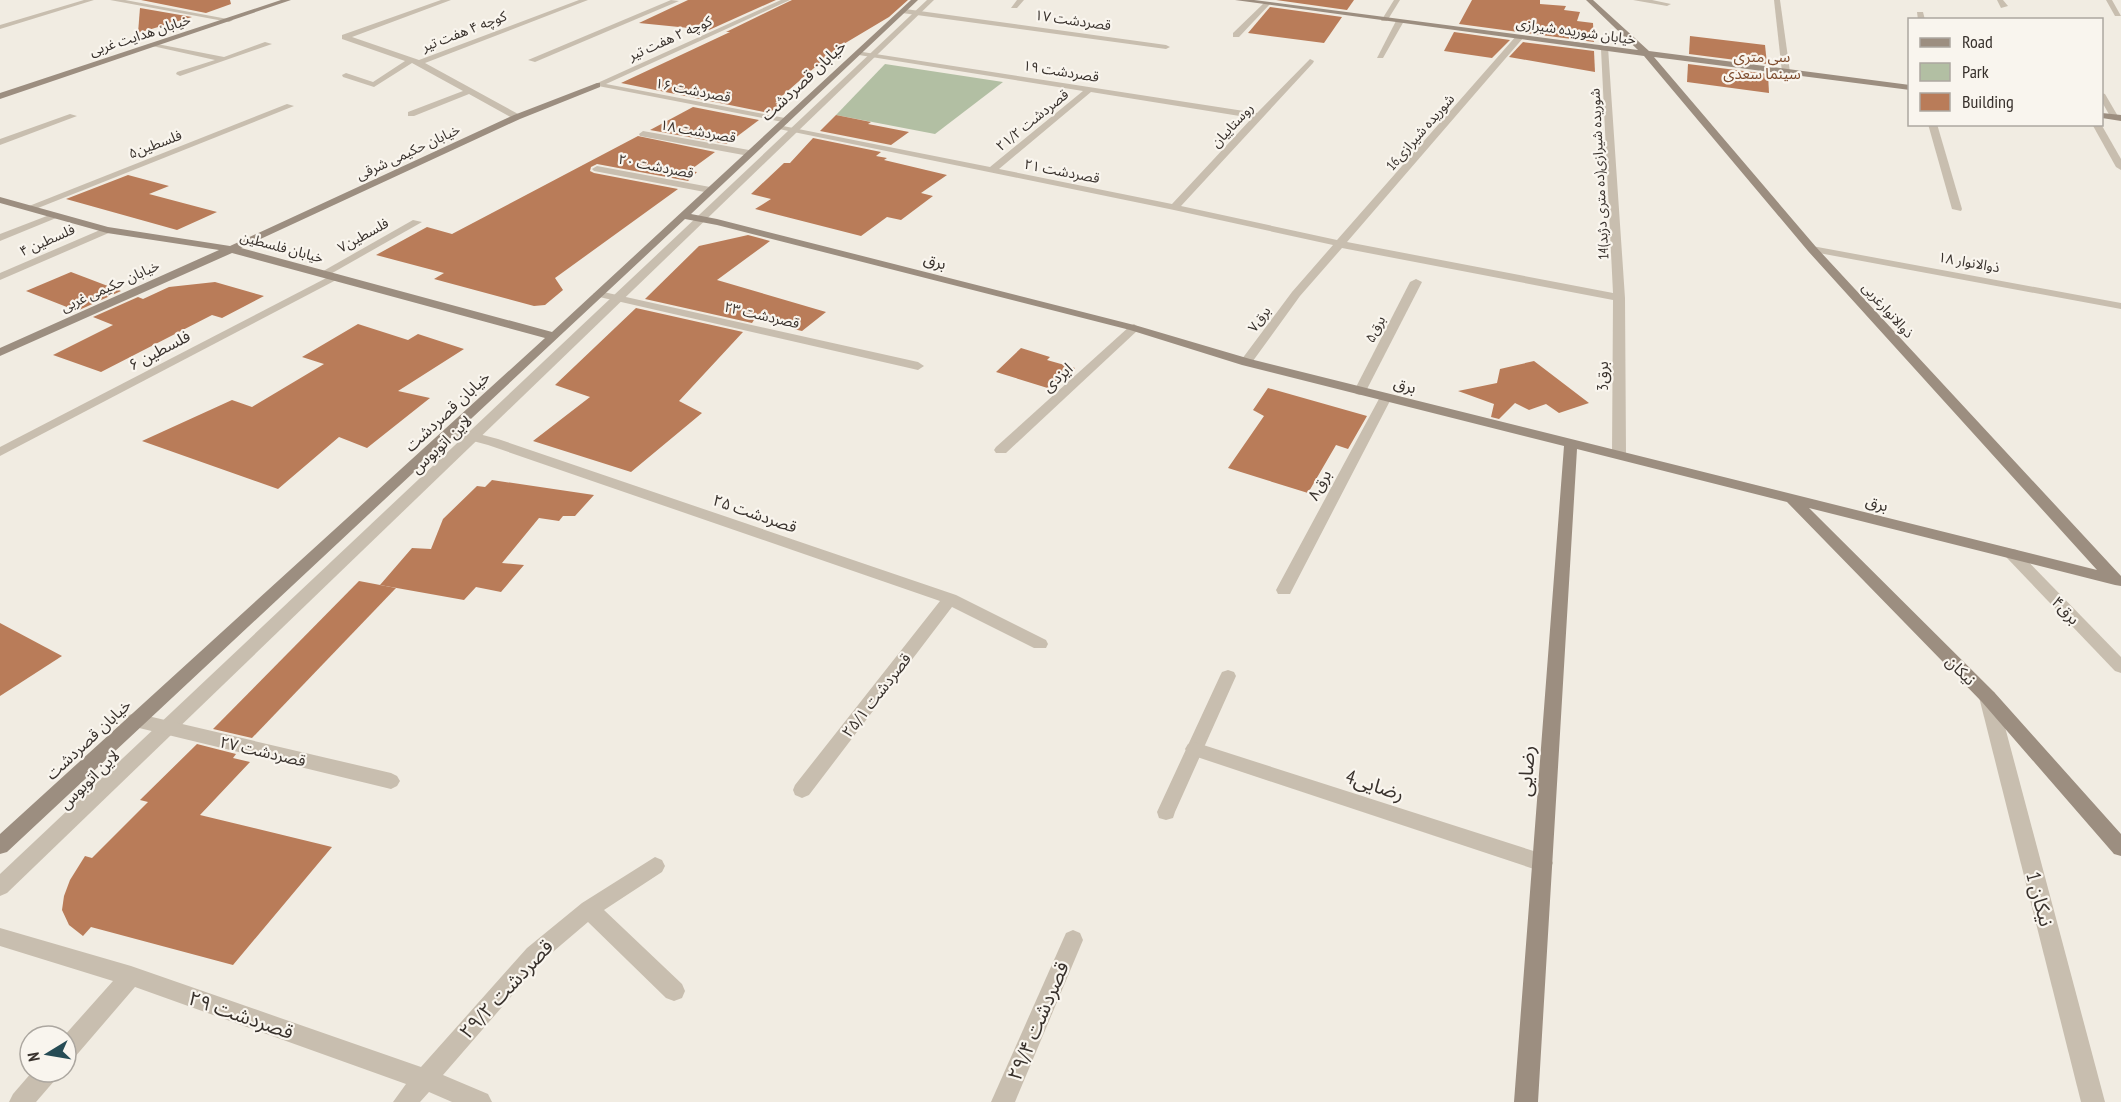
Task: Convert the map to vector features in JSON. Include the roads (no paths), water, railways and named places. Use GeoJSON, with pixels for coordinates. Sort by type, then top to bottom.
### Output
{"type":"FeatureCollection","features":[{"type":"Feature","properties":{"kind":"street"},"geometry":{"type":"LineString","coordinates":[[0,27],[91,0]]}},
{"type":"Feature","properties":{"kind":"street"},"geometry":{"type":"LineString","coordinates":[[113,0],[229,20]]}},
{"type":"Feature","properties":{"kind":"street","name":"خیابان هدایت غربی"},"geometry":{"type":"LineString","coordinates":[[0,96],[288,0]]}},
{"type":"Feature","properties":{"kind":"street"},"geometry":{"type":"LineString","coordinates":[[448,0],[345,37],[415,61],[516,117]]}},
{"type":"Feature","properties":{"kind":"street","name":"کوچه ۴ هفت تیر"},"geometry":{"type":"LineString","coordinates":[[346,75],[374,85],[415,61],[585,0]]}},
{"type":"Feature","properties":{"kind":"street"},"geometry":{"type":"LineString","coordinates":[[532,60],[675,0]]}},
{"type":"Feature","properties":{"kind":"street","name":"کوچه ۲ هفت تیر"},"geometry":{"type":"LineString","coordinates":[[597,85],[787,0]]}},
{"type":"Feature","properties":{"kind":"street","name":"لاین اتوبوس"},"geometry":{"type":"LineString","coordinates":[[0,887],[701,219],[786,126],[875,54],[913,8],[931,0]]}},
{"type":"Feature","properties":{"kind":"street"},"geometry":{"type":"LineString","coordinates":[[1014,6],[1021,0]]}},
{"type":"Feature","properties":{"kind":"street","name":"خیابان شوریده شیرازی"},"geometry":{"type":"LineString","coordinates":[[1245,0],[1908,88]]}},
{"type":"Feature","properties":{"kind":"street"},"geometry":{"type":"LineString","coordinates":[[1384,19],[1397,0]]}},
{"type":"Feature","properties":{"kind":"street","name":"ذوالانوارغربی"},"geometry":{"type":"LineString","coordinates":[[1589,0],[1647,54],[1812,249],[2118,580]]}},
{"type":"Feature","properties":{"kind":"street"},"geometry":{"type":"LineString","coordinates":[[1636,0],[1667,4]]}},
{"type":"Feature","properties":{"kind":"street"},"geometry":{"type":"LineString","coordinates":[[1777,0],[1786,72]]}},
{"type":"Feature","properties":{"kind":"street"},"geometry":{"type":"LineString","coordinates":[[2109,0],[2118,14]]}},
{"type":"Feature","properties":{"kind":"street"},"geometry":{"type":"LineString","coordinates":[[1236,35],[1266,4]]}},
{"type":"Feature","properties":{"kind":"street","name":"قصردشت ۱۷"},"geometry":{"type":"LineString","coordinates":[[913,8],[1166,47]]}},
{"type":"Feature","properties":{"kind":"street","name":"خیابان قصردشت"},"geometry":{"type":"LineString","coordinates":[[0,846],[452,431],[749,153],[786,126],[859,52],[913,8]]}},
{"type":"Feature","properties":{"kind":"street"},"geometry":{"type":"LineString","coordinates":[[1380,56],[1400,21]]}},
{"type":"Feature","properties":{"kind":"street","name":"شوریده شیرازی16"},"geometry":{"type":"LineString","coordinates":[[1296,294],[1520,37]]}},
{"type":"Feature","properties":{"kind":"street"},"geometry":{"type":"LineString","coordinates":[[180,74],[268,44]]}},
{"type":"Feature","properties":{"kind":"street"},"geometry":{"type":"LineString","coordinates":[[152,45],[224,59]]}},
{"type":"Feature","properties":{"kind":"street","name":"14شوریده شیرازی(ده متری دژبد)"},"geometry":{"type":"LineString","coordinates":[[1605,49],[1619,297]]}},
{"type":"Feature","properties":{"kind":"street","name":"قصردشت ۱۹"},"geometry":{"type":"LineString","coordinates":[[859,52],[1259,116]]}},
{"type":"Feature","properties":{"kind":"street","name":"روستاییان"},"geometry":{"type":"LineString","coordinates":[[1174,207],[1310,61]]}},
{"type":"Feature","properties":{"kind":"street","name":"خیابان حکیمی شرقی"},"geometry":{"type":"LineString","coordinates":[[231,249],[516,117],[597,85]]}},
{"type":"Feature","properties":{"kind":"street","name":"قصردشت ۱۶"},"geometry":{"type":"LineString","coordinates":[[597,85],[786,126]]}},
{"type":"Feature","properties":{"kind":"street","name":"قصردشت ۲۱/۲"},"geometry":{"type":"LineString","coordinates":[[991,171],[1090,89]]}},
{"type":"Feature","properties":{"kind":"street"},"geometry":{"type":"LineString","coordinates":[[411,114],[470,91]]}},
{"type":"Feature","properties":{"kind":"street"},"geometry":{"type":"LineString","coordinates":[[2103,97],[2118,118]]}},
{"type":"Feature","properties":{"kind":"street","name":"فلسطین۵"},"geometry":{"type":"LineString","coordinates":[[29,208],[290,106]]}},
{"type":"Feature","properties":{"kind":"street"},"geometry":{"type":"LineString","coordinates":[[0,142],[73,116]]}},
{"type":"Feature","properties":{"kind":"street"},"geometry":{"type":"LineString","coordinates":[[2103,116],[2118,118]]}},
{"type":"Feature","properties":{"kind":"street","name":"قصردشت ۲۱"},"geometry":{"type":"LineString","coordinates":[[786,126],[1340,244],[1619,297]]}},
{"type":"Feature","properties":{"kind":"street"},"geometry":{"type":"LineString","coordinates":[[1933,126],[1957,209]]}},
{"type":"Feature","properties":{"kind":"street"},"geometry":{"type":"LineString","coordinates":[[2098,126],[2121,167]]}},
{"type":"Feature","properties":{"kind":"street","name":"قصردشت ۱۸"},"geometry":{"type":"LineString","coordinates":[[643,134],[749,153]]}},
{"type":"Feature","properties":{"kind":"street","name":"قصردشت ۲۰"},"geometry":{"type":"LineString","coordinates":[[597,169],[710,190]]}},
{"type":"Feature","properties":{"kind":"street","name":"خیابان فلسطین"},"geometry":{"type":"LineString","coordinates":[[0,200],[107,230],[231,249],[553,336]]}},
{"type":"Feature","properties":{"kind":"street"},"geometry":{"type":"LineString","coordinates":[[0,238],[56,216]]}},
{"type":"Feature","properties":{"kind":"street","name":"برق"},"geometry":{"type":"LineString","coordinates":[[683,216],[1134,328],[1246,362],[1360,391],[2118,580]]}},
{"type":"Feature","properties":{"kind":"street","name":"۷فلسطین"},"geometry":{"type":"LineString","coordinates":[[328,275],[417,222]]}},
{"type":"Feature","properties":{"kind":"street","name":"۴ فلسطین"},"geometry":{"type":"LineString","coordinates":[[0,277],[107,230]]}},
{"type":"Feature","properties":{"kind":"street","name":"خیابان حکیمی غربی"},"geometry":{"type":"LineString","coordinates":[[0,352],[231,249]]}},
{"type":"Feature","properties":{"kind":"street","name":"ذوالانوار ۱۸"},"geometry":{"type":"LineString","coordinates":[[1812,249],[2121,306]]}},
{"type":"Feature","properties":{"kind":"street","name":"فلسطین ۶"},"geometry":{"type":"LineString","coordinates":[[0,452],[328,275]]}},
{"type":"Feature","properties":{"kind":"street","name":"برق۵"},"geometry":{"type":"LineString","coordinates":[[1360,391],[1416,282]]}},
{"type":"Feature","properties":{"kind":"street","name":"قصردشت ۲۳"},"geometry":{"type":"LineString","coordinates":[[599,294],[918,366]]}},
{"type":"Feature","properties":{"kind":"street","name":"برق۷"},"geometry":{"type":"LineString","coordinates":[[1246,362],[1296,294]]}},
{"type":"Feature","properties":{"kind":"street","name":"3برق"},"geometry":{"type":"LineString","coordinates":[[1618,455],[1619,297]]}},
{"type":"Feature","properties":{"kind":"street","name":"ایزدی"},"geometry":{"type":"LineString","coordinates":[[1001,450],[1134,328]]}},
{"type":"Feature","properties":{"kind":"street","name":"برق۸"},"geometry":{"type":"LineString","coordinates":[[1284,590],[1386,397]]}},
{"type":"Feature","properties":{"kind":"street","name":"قصردشت ۲۵"},"geometry":{"type":"LineString","coordinates":[[452,431],[474,436],[950,599],[1040,644]]}},
{"type":"Feature","properties":{"kind":"street","name":"رضایی"},"geometry":{"type":"LineString","coordinates":[[1526,1102],[1571,444]]}},
{"type":"Feature","properties":{"kind":"street","name":"نیکان"},"geometry":{"type":"LineString","coordinates":[[1792,499],[1988,697],[2121,848]]}},
{"type":"Feature","properties":{"kind":"street","name":"برق۴"},"geometry":{"type":"LineString","coordinates":[[2012,554],[2121,667]]}},
{"type":"Feature","properties":{"kind":"street","name":"قصردشت ۲۵/۱"},"geometry":{"type":"LineString","coordinates":[[802,790],[950,599]]}},
{"type":"Feature","properties":{"kind":"street"},"geometry":{"type":"LineString","coordinates":[[1166,812],[1228,676]]}},
{"type":"Feature","properties":{"kind":"street","name":"نیکان 1"},"geometry":{"type":"LineString","coordinates":[[1988,697],[2093,1102]]}},
{"type":"Feature","properties":{"kind":"street","name":"قصردشت ۲۷"},"geometry":{"type":"LineString","coordinates":[[135,720],[391,781]]}},
{"type":"Feature","properties":{"kind":"street","name":"4رضایی"},"geometry":{"type":"LineString","coordinates":[[1194,749],[1543,862]]}},
{"type":"Feature","properties":{"kind":"street","name":"قصردشت ۲۹/۲"},"geometry":{"type":"LineString","coordinates":[[405,1102],[534,955],[589,909],[655,866]]}},
{"type":"Feature","properties":{"kind":"street"},"geometry":{"type":"LineString","coordinates":[[589,909],[674,991]]}},
{"type":"Feature","properties":{"kind":"street","name":"قصردشت ۲۹"},"geometry":{"type":"LineString","coordinates":[[0,937],[131,976],[424,1079],[480,1102]]}},
{"type":"Feature","properties":{"kind":"street","name":"قصردشت ۲۹/۴"},"geometry":{"type":"LineString","coordinates":[[1003,1102],[1073,940]]}},
{"type":"Feature","properties":{"kind":"street"},"geometry":{"type":"LineString","coordinates":[[78,1036],[131,976]]}},
{"type":"Feature","properties":{"kind":"street"},"geometry":{"type":"LineString","coordinates":[[21,1102],[37,1084]]}},
{"type":"Feature","properties":{"kind":"district","name":"سی متری سینما سعدی"},"geometry":{"type":"Point","coordinates":[1762,66]}}]}
